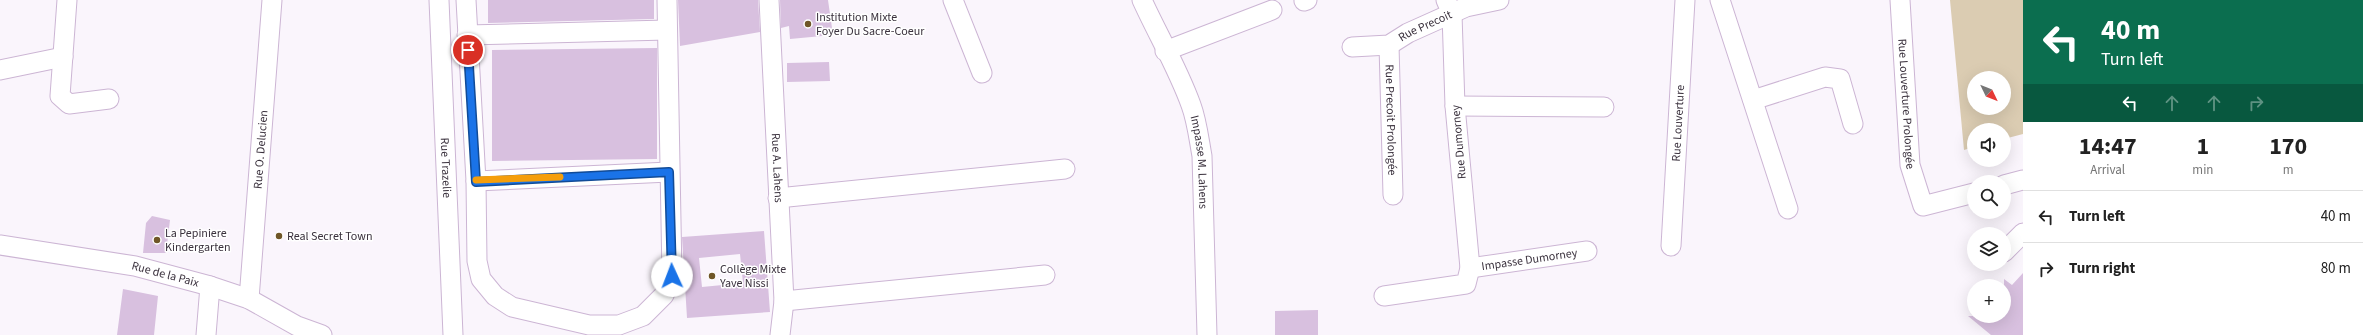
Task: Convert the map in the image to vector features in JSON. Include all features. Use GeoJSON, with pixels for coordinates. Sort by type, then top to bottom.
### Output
{"type":"FeatureCollection","features":[{"type":"Feature","properties":{"kind":"street"},"geometry":{"type":"LineString","coordinates":[[67,0],[60,96],[69,104],[109,99]]}},
{"type":"Feature","properties":{"kind":"street","name":"Rue O. Delucien"},"geometry":{"type":"LineString","coordinates":[[249,299],[272,0]]}},
{"type":"Feature","properties":{"kind":"street","name":"Rue Trazelie"},"geometry":{"type":"LineString","coordinates":[[439,0],[453,335]]}},
{"type":"Feature","properties":{"kind":"street"},"geometry":{"type":"LineString","coordinates":[[466,0],[476,182],[477,261],[481,280],[495,296],[512,307],[589,325],[619,325],[642,316],[664,295],[672,276],[667,0]]}},
{"type":"Feature","properties":{"kind":"street","name":"Rue A. Lahens"},"geometry":{"type":"LineString","coordinates":[[769,0],[784,301],[780,335]]}},
{"type":"Feature","properties":{"kind":"street"},"geometry":{"type":"LineString","coordinates":[[953,0],[982,72]]}},
{"type":"Feature","properties":{"kind":"street","name":"Impasse M. Lahens"},"geometry":{"type":"LineString","coordinates":[[1142,0],[1165,50],[1182,81],[1192,107],[1202,156],[1207,335]]}},
{"type":"Feature","properties":{"kind":"street","name":"Rue Precoit"},"geometry":{"type":"LineString","coordinates":[[1352,47],[1389,45],[1449,7],[1466,7],[1499,0]]}},
{"type":"Feature","properties":{"kind":"street","name":"Rue Louverture"},"geometry":{"type":"LineString","coordinates":[[1671,246],[1685,0]]}},
{"type":"Feature","properties":{"kind":"street"},"geometry":{"type":"LineString","coordinates":[[1720,0],[1788,209]]}},
{"type":"Feature","properties":{"kind":"street","name":"Rue Louverture Prolongée"},"geometry":{"type":"LineString","coordinates":[[1900,0],[1910,165],[1923,206],[1967,195]]}},
{"type":"Feature","properties":{"kind":"street","name":"Rue Dumorney"},"geometry":{"type":"LineString","coordinates":[[1449,7],[1468,276]]}},
{"type":"Feature","properties":{"kind":"street"},"geometry":{"type":"LineString","coordinates":[[1165,50],[1272,10]]}},
{"type":"Feature","properties":{"kind":"street"},"geometry":{"type":"LineString","coordinates":[[468,35],[667,30]]}},
{"type":"Feature","properties":{"kind":"street","name":"Rue Precoit Prolongée"},"geometry":{"type":"LineString","coordinates":[[1389,45],[1393,195]]}},
{"type":"Feature","properties":{"kind":"street"},"geometry":{"type":"LineString","coordinates":[[0,70],[63,57]]}},
{"type":"Feature","properties":{"kind":"street"},"geometry":{"type":"LineString","coordinates":[[1752,100],[1825,77],[1840,79],[1854,124]]}},
{"type":"Feature","properties":{"kind":"street"},"geometry":{"type":"LineString","coordinates":[[1455,106],[1604,107]]}},
{"type":"Feature","properties":{"kind":"street"},"geometry":{"type":"LineString","coordinates":[[778,198],[1065,169]]}},
{"type":"Feature","properties":{"kind":"street"},"geometry":{"type":"LineString","coordinates":[[476,182],[669,172]]}},
{"type":"Feature","properties":{"kind":"street"},"geometry":{"type":"LineString","coordinates":[[2011,183],[2023,180]]}},
{"type":"Feature","properties":{"kind":"street"},"geometry":{"type":"LineString","coordinates":[[2011,245],[2023,233]]}},
{"type":"Feature","properties":{"kind":"street","name":"Rue de la Paix"},"geometry":{"type":"LineString","coordinates":[[0,245],[135,266],[210,286],[249,299],[296,326],[322,335]]}},
{"type":"Feature","properties":{"kind":"street","name":"Impasse Dumorney"},"geometry":{"type":"LineString","coordinates":[[1384,296],[1468,276],[1587,251]]}},
{"type":"Feature","properties":{"kind":"street"},"geometry":{"type":"LineString","coordinates":[[784,301],[1045,275]]}},
{"type":"Feature","properties":{"kind":"street"},"geometry":{"type":"LineString","coordinates":[[206,335],[210,286]]}},
{"type":"Feature","properties":{"kind":"shaded area"},"geometry":{"type":"Polygon","coordinates":[[[1950,0],[2023,0],[2023,134],[2011,137],[2011,123],[1967,123],[1967,149],[1964,150],[1950,0]]]}},
{"type":"Feature","properties":{"kind":"building"},"geometry":{"type":"Polygon","coordinates":[[[488,0],[654,0],[654,19],[488,23],[488,0]]]}},
{"type":"Feature","properties":{"kind":"building"},"geometry":{"type":"Polygon","coordinates":[[[678,0],[758,0],[760,32],[680,46],[678,0]]]}},
{"type":"Feature","properties":{"kind":"building"},"geometry":{"type":"Polygon","coordinates":[[[780,0],[828,0],[833,35],[790,39],[789,26],[781,28],[780,0]]]}},
{"type":"Feature","properties":{"kind":"building"},"geometry":{"type":"Polygon","coordinates":[[[657,48],[657,159],[492,161],[492,50],[657,48]]]}},
{"type":"Feature","properties":{"kind":"building"},"geometry":{"type":"Polygon","coordinates":[[[829,62],[830,81],[787,82],[787,63],[829,62]]]}},
{"type":"Feature","properties":{"kind":"building"},"geometry":{"type":"Polygon","coordinates":[[[152,216],[170,220],[166,253],[143,253],[146,223],[152,216]]]}},
{"type":"Feature","properties":{"kind":"building"},"geometry":{"type":"Polygon","coordinates":[[[764,231],[770,312],[687,318],[682,237],[764,231]],[[740,254],[699,258],[702,287],[743,283],[740,254]]]}},
{"type":"Feature","properties":{"kind":"building"},"geometry":{"type":"Polygon","coordinates":[[[2023,273],[2023,335],[1991,335],[1976,323],[2011,323],[2011,284],[2012,285],[2023,273]]]}},
{"type":"Feature","properties":{"kind":"building"},"geometry":{"type":"Polygon","coordinates":[[[123,289],[158,296],[154,335],[117,335],[123,289]]]}},
{"type":"Feature","properties":{"kind":"building"},"geometry":{"type":"Polygon","coordinates":[[[1318,310],[1318,335],[1275,335],[1275,311],[1318,310]]]}},
{"type":"Feature","properties":{"kind":"slow traffic"},"geometry":{"type":"LineString","coordinates":[[476,180],[476,182],[560,177]]}},
{"type":"Feature","properties":{"kind":"place","name":"Institution Mixte Foyer Du Sacre-Coeur"},"geometry":{"type":"Point","coordinates":[808,24]}},
{"type":"Feature","properties":{"kind":"place","name":"Real Secret Town"},"geometry":{"type":"Point","coordinates":[279,236]}},
{"type":"Feature","properties":{"kind":"place","name":"La Pepiniere Kindergarten"},"geometry":{"type":"Point","coordinates":[157,240]}},
{"type":"Feature","properties":{"kind":"place","name":"Collège Mixte Yave Nissi"},"geometry":{"type":"Point","coordinates":[712,276]}},
{"type":"Feature","properties":{"kind":"route"},"geometry":{"type":"LineString","coordinates":[[468,50],[476,182],[669,172],[672,276]]}}]}
